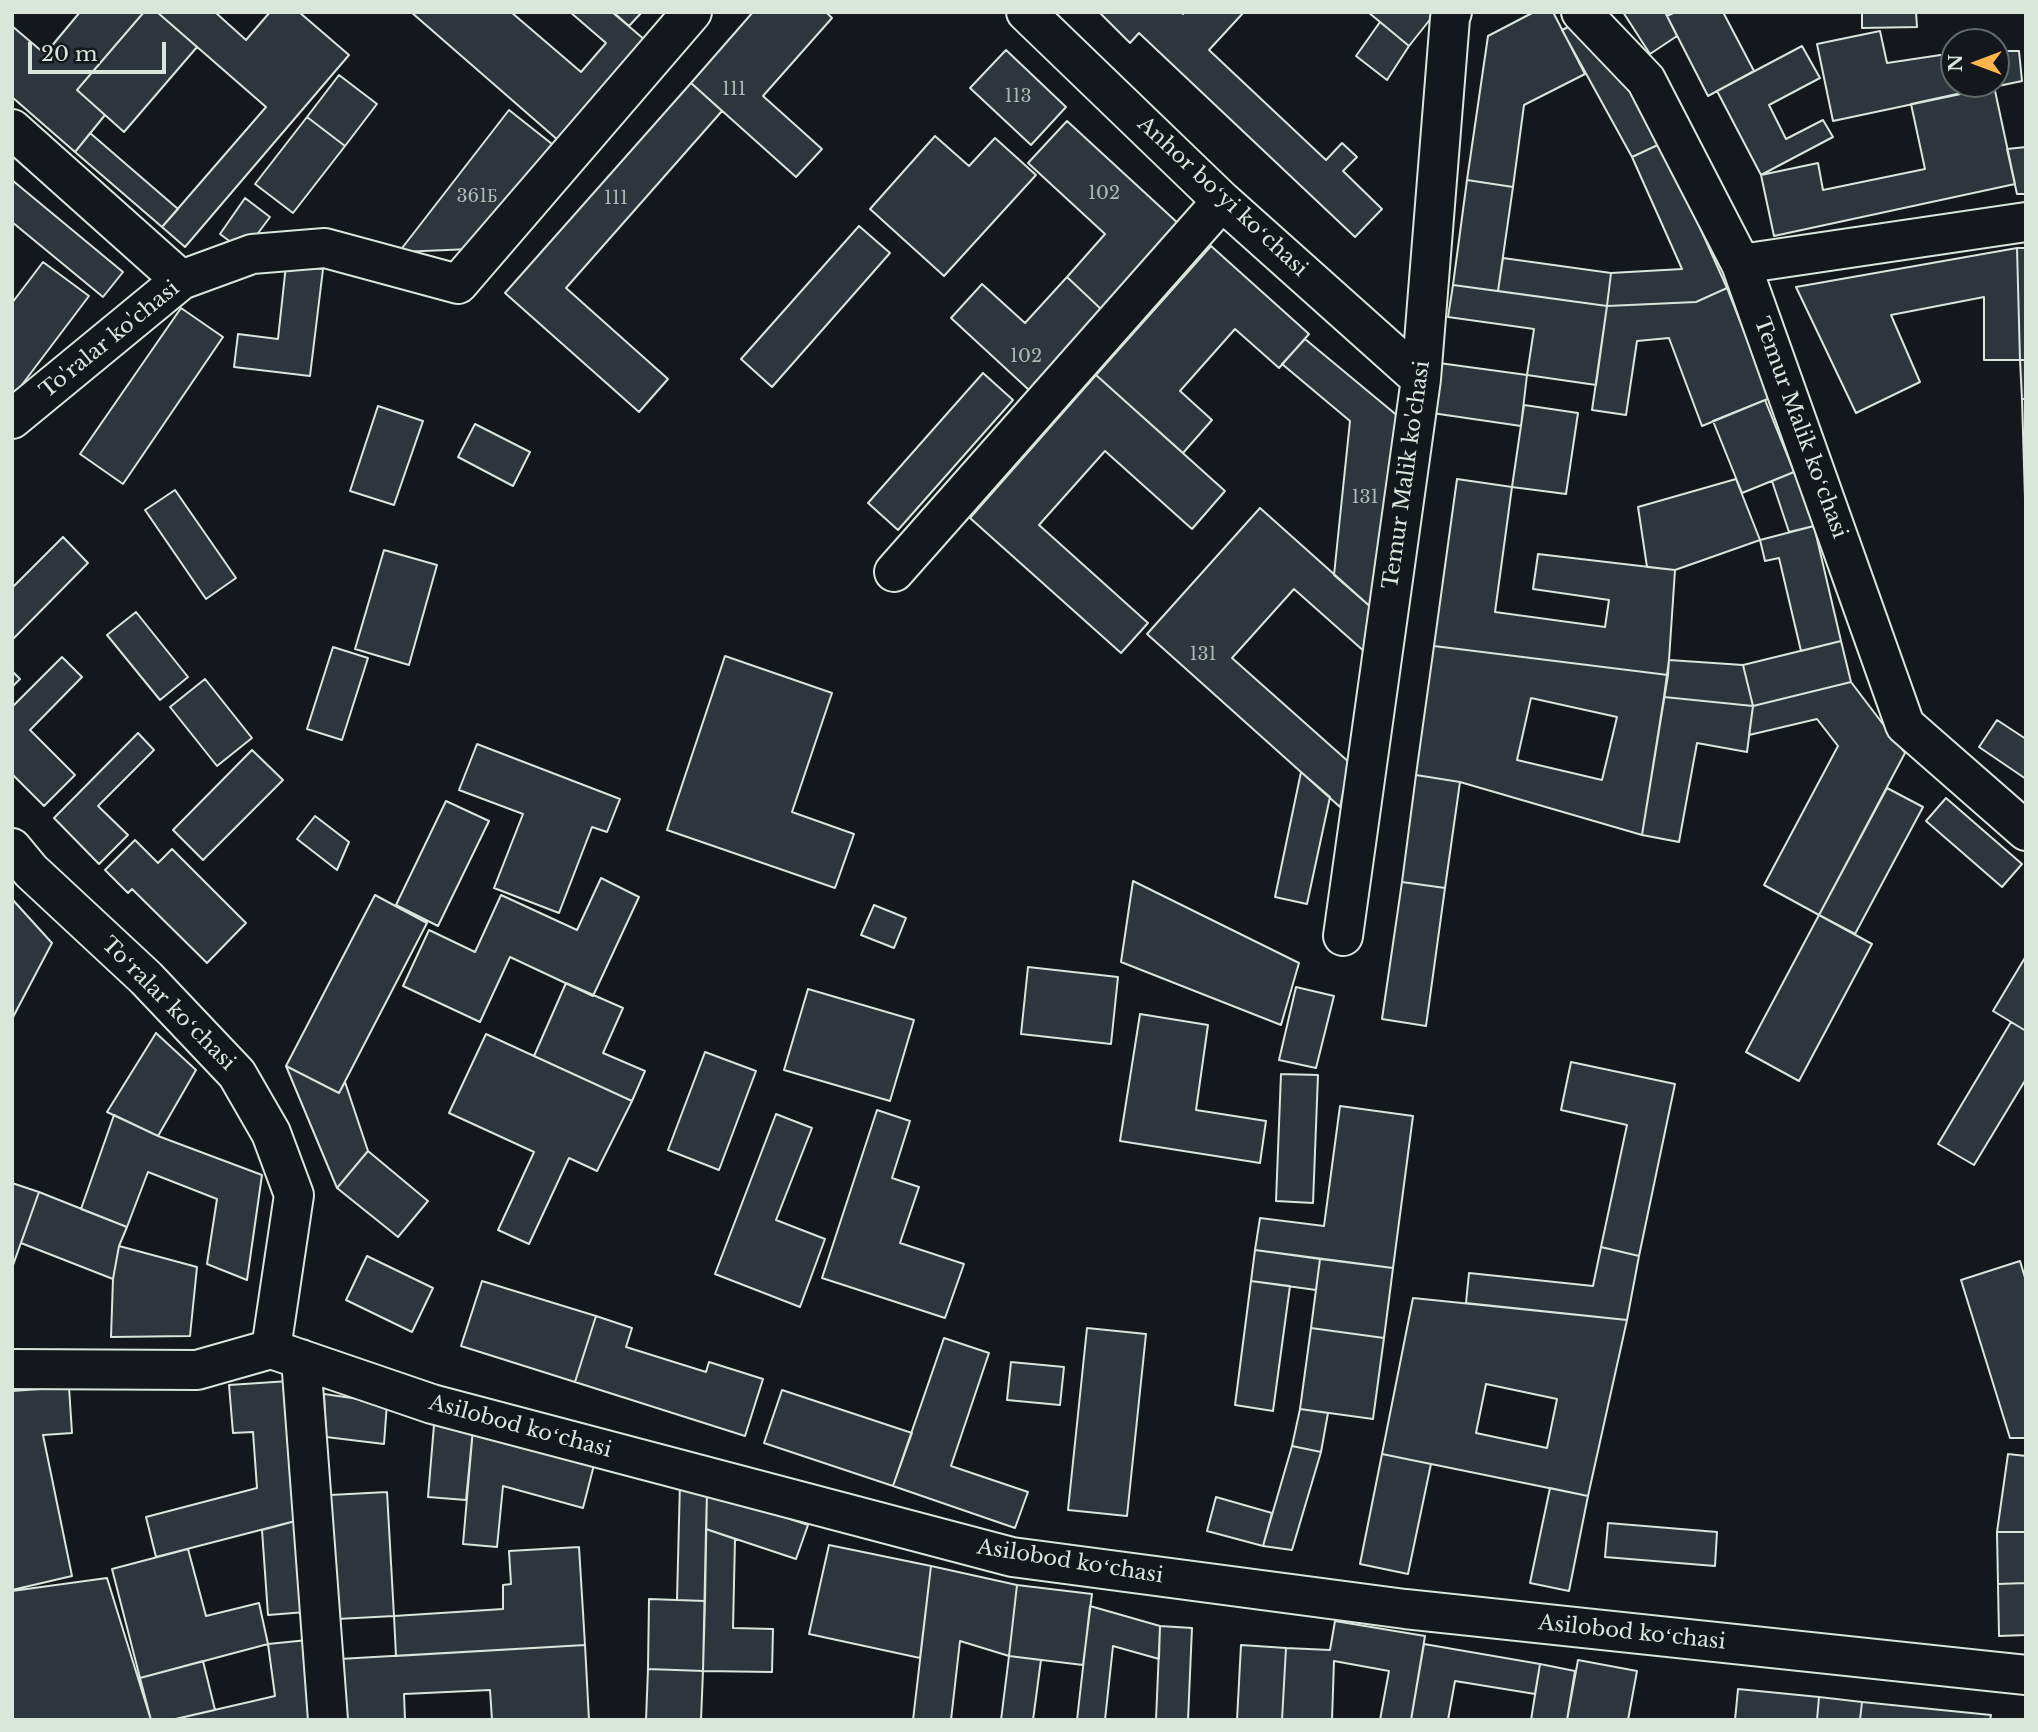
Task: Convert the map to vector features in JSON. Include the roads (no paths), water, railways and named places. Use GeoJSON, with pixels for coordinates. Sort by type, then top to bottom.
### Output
{"type":"FeatureCollection","features":[{"type":"Feature","properties":{"kind":"street","name":"To'ralar ko'chasi"},"geometry":{"type":"LineString","coordinates":[[12,419],[181,281],[252,254],[325,248],[458,284],[692,12]]}},
{"type":"Feature","properties":{"kind":"street","name":"Anhor boʻyi koʻchasi"},"geometry":{"type":"LineString","coordinates":[[1026,12],[1222,201],[1421,379]]}},
{"type":"Feature","properties":{"kind":"street","name":"Temur Malik ko'chasi"},"geometry":{"type":"LineString","coordinates":[[1343,936],[1421,379],[1452,12]]}},
{"type":"Feature","properties":{"kind":"street","name":"Temur Malik koʻchasi"},"geometry":{"type":"LineString","coordinates":[[1581,12],[1646,80],[1741,264],[1905,724],[2026,831]]}},
{"type":"Feature","properties":{"kind":"street"},"geometry":{"type":"LineString","coordinates":[[12,129],[181,281]]}},
{"type":"Feature","properties":{"kind":"street"},"geometry":{"type":"LineString","coordinates":[[894,572],[1222,201]]}},
{"type":"Feature","properties":{"kind":"street"},"geometry":{"type":"LineString","coordinates":[[1741,264],[2026,222]]}},
{"type":"Feature","properties":{"kind":"street","name":"Toʻralar koʻchasi"},"geometry":{"type":"LineString","coordinates":[[12,848],[31,871],[146,978],[237,1074],[271,1133],[294,1195],[286,1354],[328,1720]]}},
{"type":"Feature","properties":{"kind":"street"},"geometry":{"type":"LineString","coordinates":[[12,1369],[197,1370],[286,1354]]}},
{"type":"Feature","properties":{"kind":"street","name":"Asilobod koʻchasi"},"geometry":{"type":"LineString","coordinates":[[286,1354],[432,1404],[1012,1557],[1405,1609],[2026,1675]]}}]}
